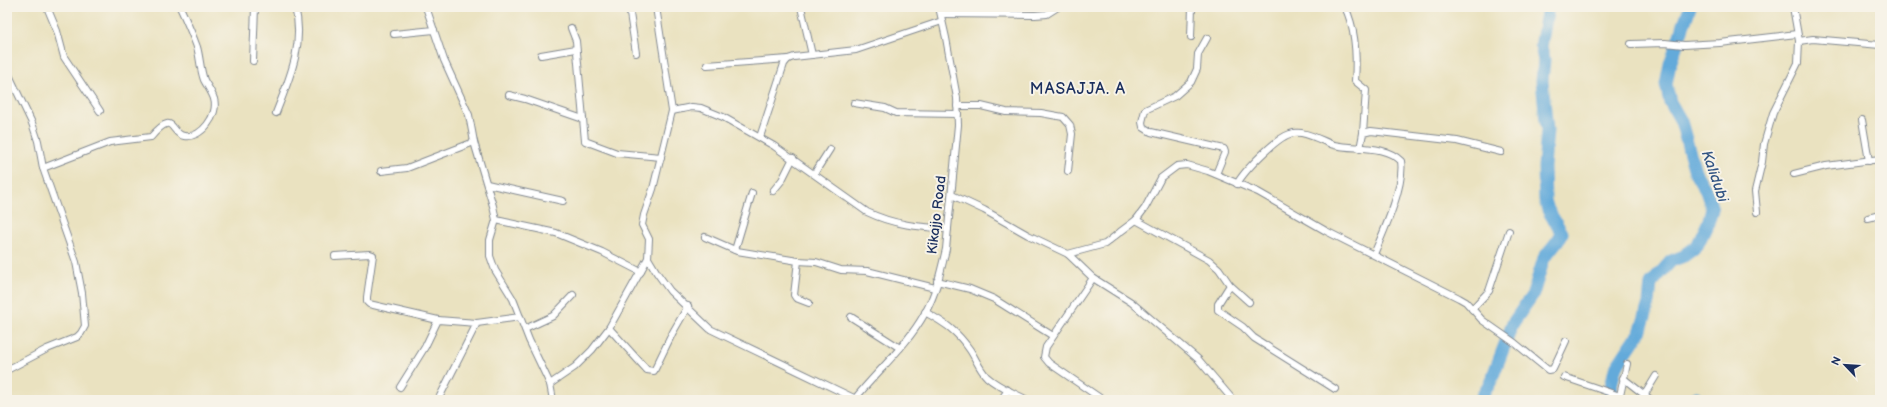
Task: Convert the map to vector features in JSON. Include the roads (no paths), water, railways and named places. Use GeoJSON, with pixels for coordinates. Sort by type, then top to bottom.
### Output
{"type":"FeatureCollection","features":[{"type":"Feature","properties":{"kind":"street"},"geometry":{"type":"LineString","coordinates":[[47,7],[57,31],[64,57],[100,111]]}},
{"type":"Feature","properties":{"kind":"street"},"geometry":{"type":"LineString","coordinates":[[43,168],[110,142],[151,137],[160,126],[168,124],[174,127],[179,134],[185,137],[197,133],[211,122],[214,112],[215,99],[204,79],[197,47],[180,7]]}},
{"type":"Feature","properties":{"kind":"street"},"geometry":{"type":"LineString","coordinates":[[253,61],[255,7]]}},
{"type":"Feature","properties":{"kind":"street"},"geometry":{"type":"LineString","coordinates":[[276,113],[293,69],[299,24],[295,7]]}},
{"type":"Feature","properties":{"kind":"street"},"geometry":{"type":"LineString","coordinates":[[426,7],[444,60],[469,115],[474,142],[487,184],[496,220],[490,240],[490,256],[495,270],[513,299],[550,384],[553,400]]}},
{"type":"Feature","properties":{"kind":"street"},"geometry":{"type":"LineString","coordinates":[[629,7],[636,53]]}},
{"type":"Feature","properties":{"kind":"street"},"geometry":{"type":"LineString","coordinates":[[550,384],[575,367],[592,350],[609,328],[648,258],[650,239],[642,225],[672,111],[656,7]]}},
{"type":"Feature","properties":{"kind":"street"},"geometry":{"type":"LineString","coordinates":[[802,7],[812,55]]}},
{"type":"Feature","properties":{"kind":"street","name":"Kikajjo Road"},"geometry":{"type":"LineString","coordinates":[[856,400],[900,348],[926,312],[935,288],[946,249],[957,142],[958,114],[939,7]]}},
{"type":"Feature","properties":{"kind":"street"},"geometry":{"type":"LineString","coordinates":[[707,65],[788,59],[856,50],[942,18],[1047,14],[1058,7]]}},
{"type":"Feature","properties":{"kind":"street"},"geometry":{"type":"LineString","coordinates":[[1191,37],[1192,7]]}},
{"type":"Feature","properties":{"kind":"street"},"geometry":{"type":"LineString","coordinates":[[1345,7],[1350,18],[1356,45],[1355,81],[1366,90],[1363,133],[1360,149]]}},
{"type":"Feature","properties":{"kind":"street"},"geometry":{"type":"LineString","coordinates":[[1757,212],[1754,191],[1762,162],[1764,144],[1773,113],[1798,63],[1798,37],[1793,7]]}},
{"type":"Feature","properties":{"kind":"street"},"geometry":{"type":"LineString","coordinates":[[571,28],[576,41],[584,141],[617,154],[661,157]]}},
{"type":"Feature","properties":{"kind":"street"},"geometry":{"type":"LineString","coordinates":[[394,34],[434,30]]}},
{"type":"Feature","properties":{"kind":"street"},"geometry":{"type":"LineString","coordinates":[[1631,44],[1665,43],[1684,45],[1798,37],[1880,45]]}},
{"type":"Feature","properties":{"kind":"street"},"geometry":{"type":"LineString","coordinates":[[1207,38],[1198,54],[1197,69],[1191,82],[1175,96],[1145,110],[1142,122],[1143,127],[1151,132],[1224,149],[1225,152],[1216,174]]}},
{"type":"Feature","properties":{"kind":"street"},"geometry":{"type":"LineString","coordinates":[[541,55],[576,49]]}},
{"type":"Feature","properties":{"kind":"street"},"geometry":{"type":"LineString","coordinates":[[760,137],[784,64],[788,59]]}},
{"type":"Feature","properties":{"kind":"street"},"geometry":{"type":"LineString","coordinates":[[7,71],[32,124],[38,142],[43,168],[76,262],[82,293],[85,326],[82,333],[77,337],[47,349],[7,370]]}},
{"type":"Feature","properties":{"kind":"street"},"geometry":{"type":"LineString","coordinates":[[510,95],[525,98],[583,119]]}},
{"type":"Feature","properties":{"kind":"street"},"geometry":{"type":"LineString","coordinates":[[854,103],[886,108],[896,113],[958,114]]}},
{"type":"Feature","properties":{"kind":"street"},"geometry":{"type":"LineString","coordinates":[[957,106],[981,106],[1006,112],[1041,113],[1063,117],[1070,125],[1072,134],[1068,170]]}},
{"type":"Feature","properties":{"kind":"street"},"geometry":{"type":"LineString","coordinates":[[672,111],[692,107],[701,108],[723,116],[793,158],[867,212],[882,219],[915,227],[948,229]]}},
{"type":"Feature","properties":{"kind":"street"},"geometry":{"type":"LineString","coordinates":[[1862,120],[1869,161]]}},
{"type":"Feature","properties":{"kind":"street"},"geometry":{"type":"LineString","coordinates":[[1363,133],[1371,131],[1457,141],[1501,152]]}},
{"type":"Feature","properties":{"kind":"street"},"geometry":{"type":"LineString","coordinates":[[1237,184],[1255,162],[1288,134],[1303,134],[1334,145],[1377,150],[1392,154],[1401,160],[1402,166],[1397,192],[1386,226],[1374,254]]}},
{"type":"Feature","properties":{"kind":"street"},"geometry":{"type":"LineString","coordinates":[[381,171],[407,168],[474,142]]}},
{"type":"Feature","properties":{"kind":"street"},"geometry":{"type":"LineString","coordinates":[[814,174],[830,149]]}},
{"type":"Feature","properties":{"kind":"street"},"geometry":{"type":"LineString","coordinates":[[773,191],[782,180],[793,158]]}},
{"type":"Feature","properties":{"kind":"street"},"geometry":{"type":"LineString","coordinates":[[1794,174],[1826,166],[1880,159]]}},
{"type":"Feature","properties":{"kind":"street"},"geometry":{"type":"LineString","coordinates":[[1068,254],[1104,244],[1136,220],[1145,208],[1161,178],[1177,166],[1187,165],[1216,174],[1258,192],[1320,228],[1459,298],[1466,302],[1482,320],[1550,371],[1555,365],[1566,341]]}},
{"type":"Feature","properties":{"kind":"street"},"geometry":{"type":"LineString","coordinates":[[487,184],[563,201]]}},
{"type":"Feature","properties":{"kind":"street"},"geometry":{"type":"LineString","coordinates":[[735,250],[752,193]]}},
{"type":"Feature","properties":{"kind":"street"},"geometry":{"type":"LineString","coordinates":[[952,195],[1068,254],[1093,278],[1131,302],[1198,359],[1233,400]]}},
{"type":"Feature","properties":{"kind":"street"},"geometry":{"type":"LineString","coordinates":[[1868,218],[1880,215]]}},
{"type":"Feature","properties":{"kind":"street"},"geometry":{"type":"LineString","coordinates":[[496,220],[556,233],[602,252],[641,272]]}},
{"type":"Feature","properties":{"kind":"street"},"geometry":{"type":"LineString","coordinates":[[1136,220],[1200,254],[1219,269],[1230,285],[1249,302]]}},
{"type":"Feature","properties":{"kind":"street"},"geometry":{"type":"LineString","coordinates":[[1472,309],[1489,291],[1509,231]]}},
{"type":"Feature","properties":{"kind":"street"},"geometry":{"type":"LineString","coordinates":[[705,237],[735,250],[798,261],[816,262],[841,270],[867,271],[935,288]]}},
{"type":"Feature","properties":{"kind":"street"},"geometry":{"type":"LineString","coordinates":[[334,256],[373,255],[367,297],[367,302],[369,304],[438,320],[477,323],[520,317]]}},
{"type":"Feature","properties":{"kind":"street"},"geometry":{"type":"LineString","coordinates":[[648,258],[656,273],[670,291],[688,306],[710,329],[856,400]]}},
{"type":"Feature","properties":{"kind":"street"},"geometry":{"type":"LineString","coordinates":[[798,261],[794,295],[796,298],[809,304]]}},
{"type":"Feature","properties":{"kind":"street"},"geometry":{"type":"LineString","coordinates":[[1093,278],[1046,347],[1044,356],[1049,363],[1103,400]]}},
{"type":"Feature","properties":{"kind":"street"},"geometry":{"type":"LineString","coordinates":[[937,281],[970,289],[994,299],[1053,336]]}},
{"type":"Feature","properties":{"kind":"street"},"geometry":{"type":"LineString","coordinates":[[1230,285],[1218,304],[1218,310],[1240,324],[1254,338],[1335,389]]}},
{"type":"Feature","properties":{"kind":"street"},"geometry":{"type":"LineString","coordinates":[[525,329],[553,316],[573,295]]}},
{"type":"Feature","properties":{"kind":"street"},"geometry":{"type":"LineString","coordinates":[[609,328],[647,370],[654,371],[673,332],[688,306]]}},
{"type":"Feature","properties":{"kind":"street"},"geometry":{"type":"LineString","coordinates":[[926,312],[947,324],[970,351],[985,375],[994,383],[1027,400]]}},
{"type":"Feature","properties":{"kind":"street"},"geometry":{"type":"LineString","coordinates":[[851,318],[900,348]]}},
{"type":"Feature","properties":{"kind":"street"},"geometry":{"type":"LineString","coordinates":[[400,387],[425,347],[438,320]]}},
{"type":"Feature","properties":{"kind":"street"},"geometry":{"type":"LineString","coordinates":[[438,400],[477,323]]}},
{"type":"Feature","properties":{"kind":"street"},"geometry":{"type":"LineString","coordinates":[[1564,377],[1608,392],[1618,397],[1627,364]]}},
{"type":"Feature","properties":{"kind":"street"},"geometry":{"type":"LineString","coordinates":[[1645,394],[1656,376]]}},
{"type":"Feature","properties":{"kind":"street"},"geometry":{"type":"LineString","coordinates":[[1623,378],[1651,400]]}},
{"type":"Feature","properties":{"kind":"street"},"geometry":{"type":"LineString","coordinates":[[1001,400],[1008,390]]}},
{"type":"Feature","properties":{"kind":"waterway","name":"Kalidubi"},"geometry":{"type":"LineString","coordinates":[[1480,400],[1491,381],[1513,323],[1533,294],[1544,258],[1562,233],[1548,210],[1545,200],[1544,167],[1547,130],[1542,81],[1544,60],[1541,47],[1548,7]]}},
{"type":"Feature","properties":{"kind":"waterway","name":"Kalidubi"},"geometry":{"type":"LineString","coordinates":[[1612,400],[1611,386],[1615,369],[1641,330],[1649,303],[1651,284],[1671,261],[1684,256],[1697,246],[1708,223],[1712,209],[1706,191],[1695,172],[1681,121],[1670,102],[1666,84],[1670,64],[1690,7]]}},
{"type":"Feature","properties":{"kind":"district","name":"MASAJJA. A"},"geometry":{"type":"Point","coordinates":[1078,88]}}]}
